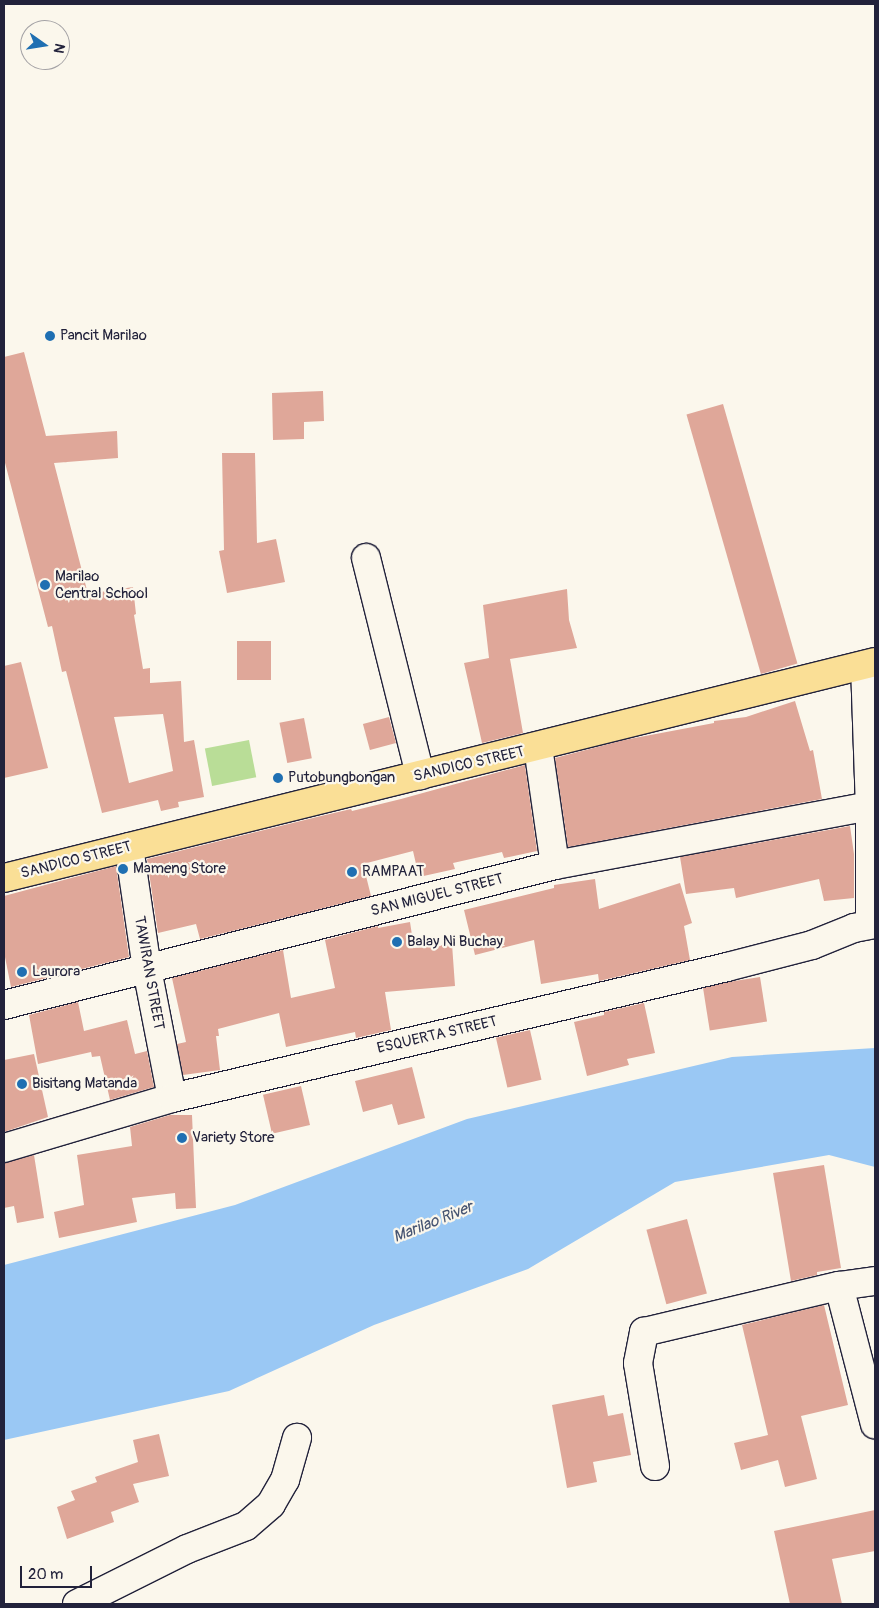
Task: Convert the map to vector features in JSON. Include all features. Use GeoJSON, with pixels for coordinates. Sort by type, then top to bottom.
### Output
{"type":"FeatureCollection","features":[{"type":"Feature","properties":{"kind":"main road","name":"SANDICO STREET"},"geometry":{"type":"LineString","coordinates":[[4,878],[538,747],[870,663]]}},
{"type":"Feature","properties":{"kind":"street"},"geometry":{"type":"LineString","coordinates":[[366,558],[420,775]]}},
{"type":"Feature","properties":{"kind":"street"},"geometry":{"type":"LineString","coordinates":[[870,663],[873,924]]}},
{"type":"Feature","properties":{"kind":"street"},"geometry":{"type":"LineString","coordinates":[[538,747],[555,865]]}},
{"type":"Feature","properties":{"kind":"street","name":"SAN MIGUEL STREET"},"geometry":{"type":"LineString","coordinates":[[4,1005],[555,865],[873,806]]}},
{"type":"Feature","properties":{"kind":"street","name":"TAWIRAN STREET"},"geometry":{"type":"LineString","coordinates":[[129,847],[147,969],[172,1098]]}},
{"type":"Feature","properties":{"kind":"street","name":"ESQUERTA STREET"},"geometry":{"type":"LineString","coordinates":[[4,1148],[172,1098],[727,967],[812,945],[873,924]]}},
{"type":"Feature","properties":{"kind":"street"},"geometry":{"type":"LineString","coordinates":[[655,1466],[638,1363],[644,1332],[839,1286],[875,1281]]}},
{"type":"Feature","properties":{"kind":"street"},"geometry":{"type":"LineString","coordinates":[[839,1286],[875,1424]]}},
{"type":"Feature","properties":{"kind":"street"},"geometry":{"type":"LineString","coordinates":[[77,1604],[187,1549],[246,1526],[271,1504],[285,1480],[297,1438]]}},
{"type":"Feature","properties":{"kind":"green space"},"geometry":{"type":"Polygon","coordinates":[[[249,740],[256,777],[212,786],[205,749],[249,740]]]}},
{"type":"Feature","properties":{"kind":"water","name":"Marilao River"},"geometry":{"type":"Polygon","coordinates":[[[875,1048],[875,1167],[829,1155],[675,1182],[528,1269],[374,1325],[229,1391],[4,1440],[4,1265],[235,1205],[467,1119],[732,1057],[875,1048]]]}},
{"type":"Feature","properties":{"kind":"building"},"geometry":{"type":"Polygon","coordinates":[[[24,352],[46,436],[117,431],[118,458],[54,463],[88,594],[133,587],[136,614],[134,615],[143,669],[150,668],[150,683],[181,681],[184,742],[194,740],[204,797],[178,802],[179,807],[161,811],[158,800],[102,813],[66,671],[62,672],[52,626],[48,627],[4,459],[4,357],[24,352]],[[163,714],[114,717],[129,783],[173,771],[163,714]]]}},
{"type":"Feature","properties":{"kind":"building"},"geometry":{"type":"Polygon","coordinates":[[[323,391],[324,421],[304,422],[304,439],[273,440],[272,393],[323,391]]]}},
{"type":"Feature","properties":{"kind":"building"},"geometry":{"type":"Polygon","coordinates":[[[723,404],[797,664],[761,674],[686,414],[723,404]]]}},
{"type":"Feature","properties":{"kind":"building"},"geometry":{"type":"Polygon","coordinates":[[[222,453],[255,453],[257,543],[276,539],[285,582],[227,593],[219,551],[224,550],[222,453]]]}},
{"type":"Feature","properties":{"kind":"building"},"geometry":{"type":"Polygon","coordinates":[[[567,589],[569,620],[577,648],[510,659],[523,733],[482,743],[464,663],[489,658],[483,605],[567,589]]]}},
{"type":"Feature","properties":{"kind":"building"},"geometry":{"type":"Polygon","coordinates":[[[237,641],[271,641],[271,680],[237,680],[237,641]]]}},
{"type":"Feature","properties":{"kind":"building"},"geometry":{"type":"Polygon","coordinates":[[[21,662],[48,768],[4,778],[4,666],[21,662]]]}},
{"type":"Feature","properties":{"kind":"building"},"geometry":{"type":"Polygon","coordinates":[[[795,701],[810,751],[813,750],[822,799],[568,847],[555,758],[624,740],[714,723],[714,721],[746,717],[795,701]]]}},
{"type":"Feature","properties":{"kind":"building"},"geometry":{"type":"Polygon","coordinates":[[[389,717],[396,743],[370,750],[363,724],[389,717]]]}},
{"type":"Feature","properties":{"kind":"building"},"geometry":{"type":"Polygon","coordinates":[[[304,718],[312,758],[287,763],[279,723],[304,718]]]}},
{"type":"Feature","properties":{"kind":"building"},"geometry":{"type":"Polygon","coordinates":[[[525,765],[537,851],[504,858],[502,852],[453,863],[455,869],[419,877],[413,851],[363,864],[371,896],[200,939],[196,924],[158,933],[147,859],[317,817],[401,799],[525,765]]]}},
{"type":"Feature","properties":{"kind":"building"},"geometry":{"type":"Polygon","coordinates":[[[850,826],[854,854],[854,898],[824,901],[819,879],[736,898],[734,888],[686,894],[680,857],[850,826]]]}},
{"type":"Feature","properties":{"kind":"building"},"geometry":{"type":"Polygon","coordinates":[[[116,866],[129,957],[11,987],[4,952],[4,896],[116,866]]]}},
{"type":"Feature","properties":{"kind":"building"},"geometry":{"type":"Polygon","coordinates":[[[595,879],[599,909],[680,883],[692,923],[684,926],[690,960],[599,981],[598,974],[541,984],[534,940],[475,955],[464,910],[554,888],[554,885],[595,879]]]}},
{"type":"Feature","properties":{"kind":"building"},"geometry":{"type":"Polygon","coordinates":[[[410,922],[414,948],[452,944],[455,986],[385,992],[391,1030],[356,1038],[355,1032],[286,1047],[279,1013],[218,1029],[219,1036],[216,1036],[220,1070],[183,1075],[177,1044],[186,1042],[172,978],[283,950],[291,998],[335,988],[325,940],[378,926],[378,928],[410,922]]]}},
{"type":"Feature","properties":{"kind":"building"},"geometry":{"type":"Polygon","coordinates":[[[760,977],[767,1021],[710,1031],[703,986],[760,977]]]}},
{"type":"Feature","properties":{"kind":"building"},"geometry":{"type":"Polygon","coordinates":[[[78,1002],[84,1031],[127,1020],[135,1054],[147,1051],[154,1087],[110,1100],[100,1056],[92,1057],[91,1052],[38,1064],[29,1015],[78,1002]]]}},
{"type":"Feature","properties":{"kind":"building"},"geometry":{"type":"Polygon","coordinates":[[[644,1003],[655,1053],[627,1059],[629,1065],[587,1076],[574,1022],[604,1015],[604,1012],[644,1003]]]}},
{"type":"Feature","properties":{"kind":"building"},"geometry":{"type":"Polygon","coordinates":[[[530,1030],[541,1080],[507,1088],[496,1038],[530,1030]]]}},
{"type":"Feature","properties":{"kind":"building","name":"Bisitang Matanda"},"geometry":{"type":"Polygon","coordinates":[[[34,1054],[48,1117],[4,1132],[4,1060],[34,1054]]]}},
{"type":"Feature","properties":{"kind":"building"},"geometry":{"type":"Polygon","coordinates":[[[412,1067],[425,1118],[398,1125],[392,1104],[363,1112],[355,1081],[412,1067]]]}},
{"type":"Feature","properties":{"kind":"building"},"geometry":{"type":"Polygon","coordinates":[[[301,1086],[310,1125],[272,1134],[263,1095],[301,1086]]]}},
{"type":"Feature","properties":{"kind":"building"},"geometry":{"type":"Polygon","coordinates":[[[170,1115],[192,1115],[196,1208],[176,1209],[175,1193],[132,1198],[137,1222],[59,1238],[54,1212],[84,1205],[77,1155],[132,1146],[130,1127],[170,1115]]]}},
{"type":"Feature","properties":{"kind":"building"},"geometry":{"type":"Polygon","coordinates":[[[34,1155],[44,1218],[17,1223],[14,1206],[4,1208],[4,1163],[34,1155]]]}},
{"type":"Feature","properties":{"kind":"building"},"geometry":{"type":"Polygon","coordinates":[[[824,1165],[841,1268],[817,1272],[817,1275],[791,1281],[773,1173],[824,1165]]]}},
{"type":"Feature","properties":{"kind":"building"},"geometry":{"type":"Polygon","coordinates":[[[687,1219],[707,1293],[666,1304],[646,1230],[687,1219]]]}},
{"type":"Feature","properties":{"kind":"building"},"geometry":{"type":"Polygon","coordinates":[[[824,1305],[848,1405],[801,1416],[817,1479],[785,1487],[778,1460],[741,1470],[734,1443],[768,1435],[742,1325],[824,1305]]]}},
{"type":"Feature","properties":{"kind":"building"},"geometry":{"type":"Polygon","coordinates":[[[604,1395],[608,1416],[623,1413],[631,1455],[593,1462],[597,1482],[567,1488],[552,1405],[604,1395]]]}},
{"type":"Feature","properties":{"kind":"building"},"geometry":{"type":"Polygon","coordinates":[[[159,1434],[169,1476],[133,1484],[139,1502],[111,1512],[114,1522],[67,1539],[57,1507],[75,1500],[71,1491],[97,1482],[95,1477],[138,1462],[133,1440],[159,1434]]]}},
{"type":"Feature","properties":{"kind":"building"},"geometry":{"type":"Polygon","coordinates":[[[875,1510],[875,1551],[832,1559],[842,1604],[790,1604],[774,1531],[875,1510]]]}},
{"type":"Feature","properties":{"kind":"place","name":"Pancit Marilao"},"geometry":{"type":"Point","coordinates":[50,336]}},
{"type":"Feature","properties":{"kind":"place","name":"Marilao Central School"},"geometry":{"type":"Point","coordinates":[45,585]}},
{"type":"Feature","properties":{"kind":"place","name":"Putobungbongan"},"geometry":{"type":"Point","coordinates":[278,778]}},
{"type":"Feature","properties":{"kind":"place","name":"Mameng Store"},"geometry":{"type":"Point","coordinates":[123,869]}},
{"type":"Feature","properties":{"kind":"place","name":"RAMPAAT"},"geometry":{"type":"Point","coordinates":[352,872]}},
{"type":"Feature","properties":{"kind":"place","name":"Balay Ni Buchay"},"geometry":{"type":"Point","coordinates":[397,942]}},
{"type":"Feature","properties":{"kind":"place","name":"Laurora"},"geometry":{"type":"Point","coordinates":[22,972]}},
{"type":"Feature","properties":{"kind":"place","name":"Bisitang Matanda"},"geometry":{"type":"Point","coordinates":[22,1084]}},
{"type":"Feature","properties":{"kind":"place","name":"Variety Store"},"geometry":{"type":"Point","coordinates":[182,1138]}}]}
